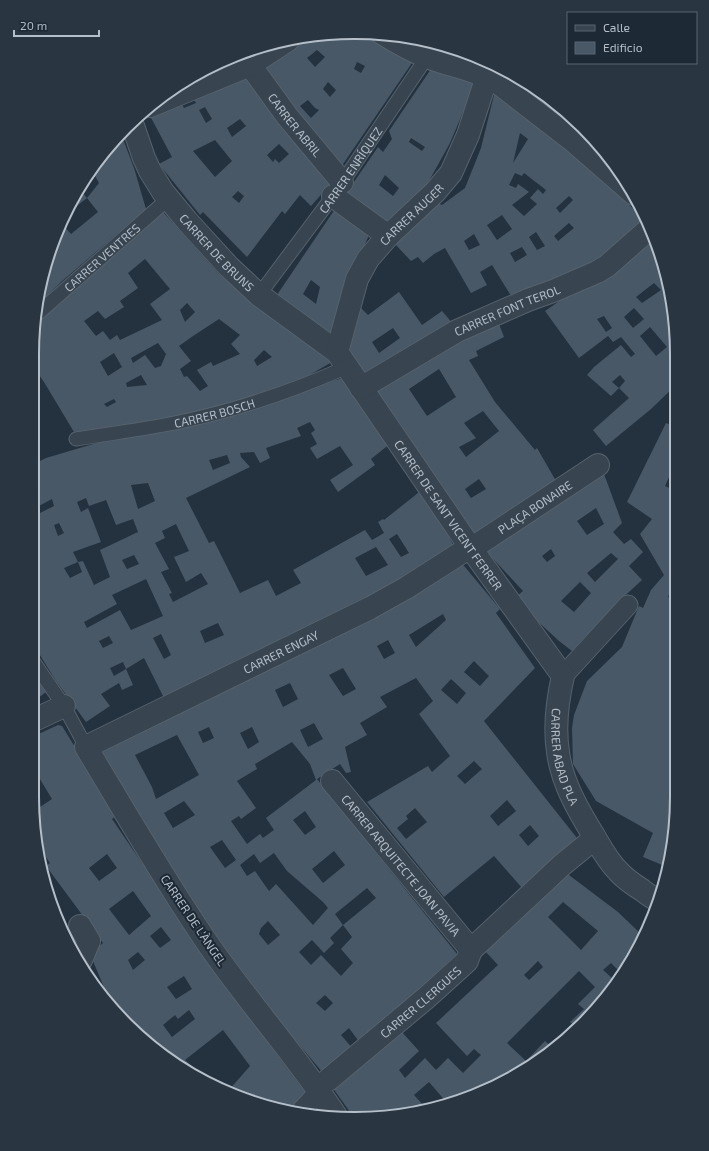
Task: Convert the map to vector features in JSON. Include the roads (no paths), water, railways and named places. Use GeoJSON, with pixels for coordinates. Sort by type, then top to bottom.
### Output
{"type":"FeatureCollection","features":[{"type":"Feature","properties":{"kind":"street"},"geometry":{"type":"LineString","coordinates":[[396,42],[407,48],[433,50],[487,76],[530,106],[617,179]]}},
{"type":"Feature","properties":{"kind":"street"},"geometry":{"type":"LineString","coordinates":[[172,97],[250,65],[273,50]]}},
{"type":"Feature","properties":{"kind":"street","name":"CARRER ABRIL"},"geometry":{"type":"LineString","coordinates":[[250,65],[338,189],[388,236]]}},
{"type":"Feature","properties":{"kind":"street","name":"CARRER AUGER"},"geometry":{"type":"LineString","coordinates":[[342,360],[357,279],[368,259],[388,236],[435,192],[451,172],[468,135],[487,76]]}},
{"type":"Feature","properties":{"kind":"street","name":"CARRER DE BRUNS"},"geometry":{"type":"LineString","coordinates":[[134,128],[144,158],[156,182],[187,221],[228,266],[259,295],[342,360]]}},
{"type":"Feature","properties":{"kind":"street","name":"CARRER FONT TEROL"},"geometry":{"type":"LineString","coordinates":[[361,388],[456,331],[597,272],[611,263],[645,232]]}},
{"type":"Feature","properties":{"kind":"street","name":"CARRER DE SANT VICENT FERRER"},"geometry":{"type":"LineString","coordinates":[[342,360],[470,547],[563,676]]}},
{"type":"Feature","properties":{"kind":"street","name":"PLAÇA BONAIRE"},"geometry":{"type":"LineString","coordinates":[[470,547],[480,543],[598,465]]}},
{"type":"Feature","properties":{"kind":"street","name":"CARRER ENGAY"},"geometry":{"type":"LineString","coordinates":[[86,747],[370,608],[406,588],[470,547]]}},
{"type":"Feature","properties":{"kind":"street"},"geometry":{"type":"LineString","coordinates":[[563,676],[628,605]]}},
{"type":"Feature","properties":{"kind":"street","name":"CARRER ABAD PLA"},"geometry":{"type":"LineString","coordinates":[[563,676],[556,709],[558,752],[561,768],[568,787],[579,812],[610,861],[629,881],[653,898]]}},
{"type":"Feature","properties":{"kind":"street"},"geometry":{"type":"LineString","coordinates":[[39,718],[64,706]]}},
{"type":"Feature","properties":{"kind":"street","name":"CARRER DE L'ÀNGEL"},"geometry":{"type":"LineString","coordinates":[[86,747],[146,849],[206,940],[243,992],[322,1082],[334,1111]]}},
{"type":"Feature","properties":{"kind":"street","name":"CARRER ARQUITECTE JOAN PAVIA"},"geometry":{"type":"LineString","coordinates":[[332,781],[471,950]]}},
{"type":"Feature","properties":{"kind":"street","name":"CARRER CLERGUES"},"geometry":{"type":"LineString","coordinates":[[322,1082],[426,998],[467,961],[471,950],[562,865],[595,838]]}},
{"type":"Feature","properties":{"kind":"street"},"geometry":{"type":"LineString","coordinates":[[80,926],[89,940],[82,956]]}},
{"type":"Feature","properties":{"kind":"street"},"geometry":{"type":"LineString","coordinates":[[304,1108],[316,1095],[322,1082]]}},
{"type":"Feature","properties":{"kind":"lane","name":"CARRER ENRÍQUEZ"},"geometry":{"type":"LineString","coordinates":[[259,295],[338,189],[433,50]]}},
{"type":"Feature","properties":{"kind":"lane","name":"CARRER VENTRES"},"geometry":{"type":"LineString","coordinates":[[43,309],[168,198]]}},
{"type":"Feature","properties":{"kind":"lane","name":"CARRER BOSCH"},"geometry":{"type":"LineString","coordinates":[[76,439],[185,421],[223,411],[272,396],[316,380],[342,360]]}},
{"type":"Feature","properties":{"kind":"lane"},"geometry":{"type":"LineString","coordinates":[[39,670],[64,706],[86,747]]}}]}
